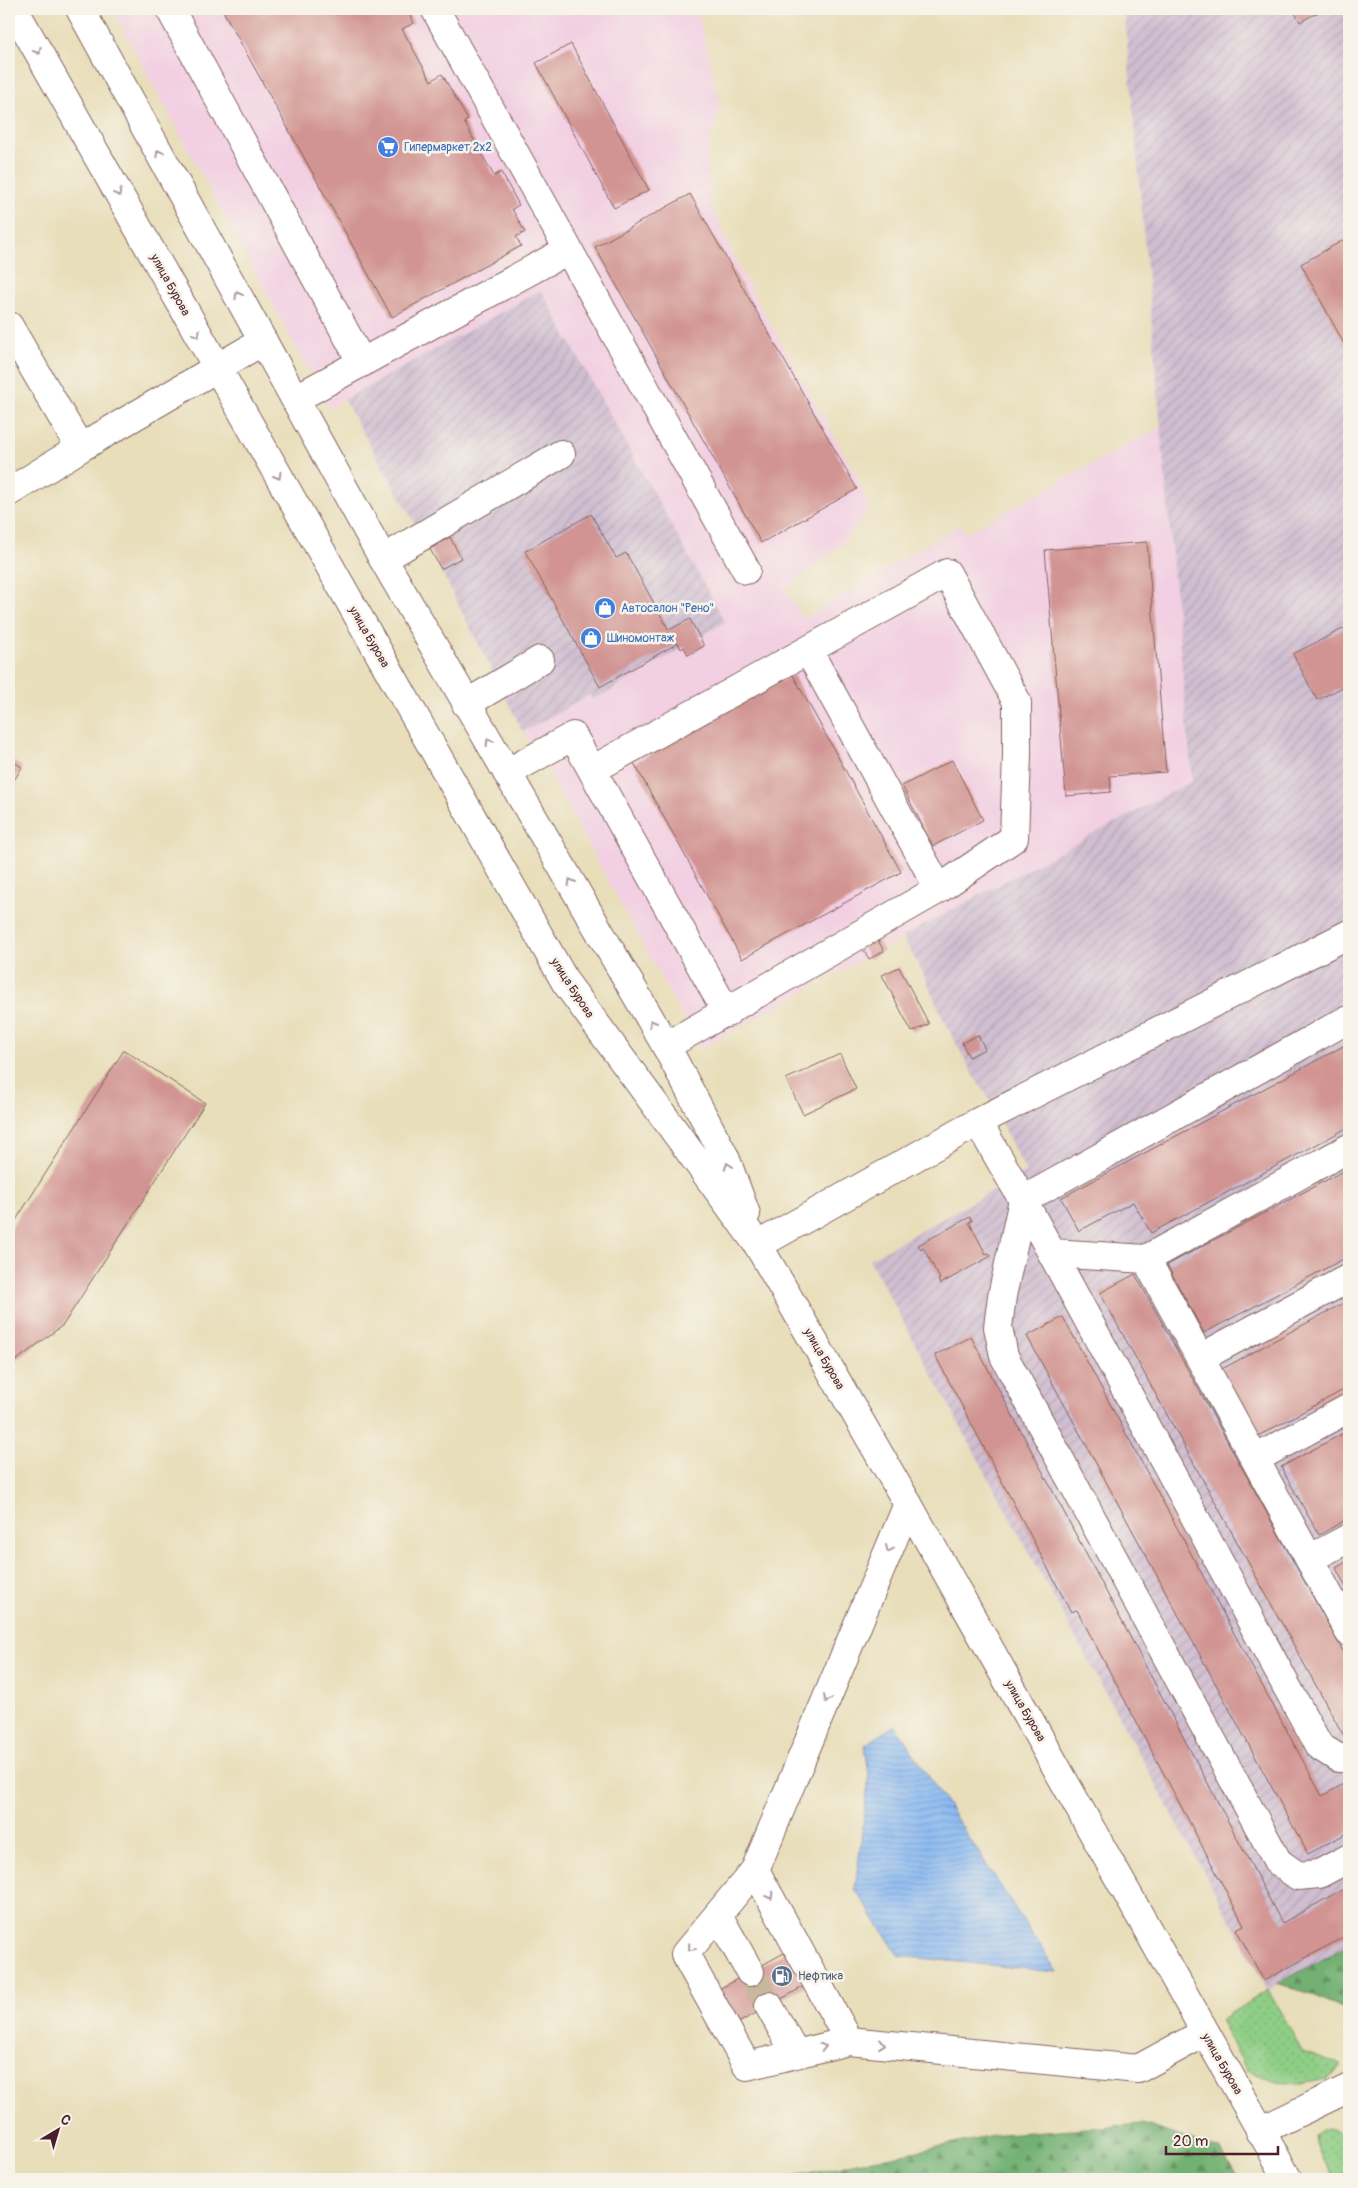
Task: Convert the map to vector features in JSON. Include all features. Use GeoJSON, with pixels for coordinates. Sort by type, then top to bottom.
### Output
{"type":"FeatureCollection","features":[{"type":"Feature","properties":{"kind":"main road","name":"улица Бурова"},"geometry":{"type":"LineString","coordinates":[[14,9],[566,983],[758,1245],[908,1504],[1108,1857],[1204,2033],[1288,2179]]}},
{"type":"Feature","properties":{"kind":"main road","name":"улица Бурова"},"geometry":{"type":"LineString","coordinates":[[80,9],[383,559],[666,1046],[725,1157],[758,1245]]}},
{"type":"Feature","properties":{"kind":"main road"},"geometry":{"type":"LineString","coordinates":[[170,9],[362,363]]}},
{"type":"Feature","properties":{"kind":"main road"},"geometry":{"type":"LineString","coordinates":[[434,9],[746,570]]}},
{"type":"Feature","properties":{"kind":"main road"},"geometry":{"type":"LineString","coordinates":[[295,399],[568,250]]}},
{"type":"Feature","properties":{"kind":"main road"},"geometry":{"type":"LineString","coordinates":[[9,326],[80,448]]}},
{"type":"Feature","properties":{"kind":"main road"},"geometry":{"type":"LineString","coordinates":[[9,492],[216,367],[263,341]]}},
{"type":"Feature","properties":{"kind":"main road"},"geometry":{"type":"LineString","coordinates":[[383,559],[561,454]]}},
{"type":"Feature","properties":{"kind":"main road"},"geometry":{"type":"LineString","coordinates":[[592,770],[947,573],[1017,702],[1014,838],[939,889],[727,1013],[666,1046]]}},
{"type":"Feature","properties":{"kind":"main road"},"geometry":{"type":"LineString","coordinates":[[808,650],[939,889]]}},
{"type":"Feature","properties":{"kind":"main road"},"geometry":{"type":"LineString","coordinates":[[466,704],[540,660]]}},
{"type":"Feature","properties":{"kind":"main road"},"geometry":{"type":"LineString","coordinates":[[507,773],[573,736],[727,1013]]}},
{"type":"Feature","properties":{"kind":"main road"},"geometry":{"type":"LineString","coordinates":[[758,1245],[978,1122],[1349,934]]}},
{"type":"Feature","properties":{"kind":"main road"},"geometry":{"type":"LineString","coordinates":[[1349,1020],[1023,1200],[1002,1296],[998,1327],[1004,1356],[1278,1862],[1298,1876],[1319,1874],[1349,1858]]}},
{"type":"Feature","properties":{"kind":"main road"},"geometry":{"type":"LineString","coordinates":[[978,1122],[1052,1253],[1319,1746],[1338,1758],[1349,1758]]}},
{"type":"Feature","properties":{"kind":"main road"},"geometry":{"type":"LineString","coordinates":[[1052,1253],[1146,1259],[1349,1148]]}},
{"type":"Feature","properties":{"kind":"main road"},"geometry":{"type":"LineString","coordinates":[[1146,1259],[1349,1632]]}},
{"type":"Feature","properties":{"kind":"main road"},"geometry":{"type":"LineString","coordinates":[[1200,1358],[1349,1278]]}},
{"type":"Feature","properties":{"kind":"main road"},"geometry":{"type":"LineString","coordinates":[[1255,1459],[1349,1408]]}},
{"type":"Feature","properties":{"kind":"main road"},"geometry":{"type":"LineString","coordinates":[[908,1504],[755,1870],[685,1954],[747,2066],[849,2041],[1138,2069],[1204,2033]]}},
{"type":"Feature","properties":{"kind":"main road"},"geometry":{"type":"LineString","coordinates":[[1310,1559],[1349,1538]]}},
{"type":"Feature","properties":{"kind":"main road"},"geometry":{"type":"LineString","coordinates":[[755,1870],[849,2041]]}},
{"type":"Feature","properties":{"kind":"main road"},"geometry":{"type":"LineString","coordinates":[[718,1915],[750,1972]]}},
{"type":"Feature","properties":{"kind":"main road"},"geometry":{"type":"LineString","coordinates":[[769,2006],[796,2054]]}},
{"type":"Feature","properties":{"kind":"main road"},"geometry":{"type":"LineString","coordinates":[[1260,2131],[1346,2097]]}},
{"type":"Feature","properties":{"kind":"shaded area"},"geometry":{"type":"Polygon","coordinates":[[[112,9],[697,9],[721,106],[707,151],[709,200],[738,266],[857,477],[869,508],[838,548],[785,589],[803,619],[960,525],[965,534],[1161,426],[1192,781],[883,948],[884,951],[869,959],[867,956],[700,1049],[546,767],[523,732],[590,695],[592,700],[610,691],[725,622],[541,290],[329,408],[112,9]]]}},
{"type":"Feature","properties":{"kind":"shaded area"},"geometry":{"type":"Polygon","coordinates":[[[1124,9],[1349,9],[1349,1945],[1268,1990],[869,1259],[1026,1172],[988,1097],[975,1078],[942,1017],[925,977],[902,937],[1192,781],[1124,9]]]}},
{"type":"Feature","properties":{"kind":"shaded area"},"geometry":{"type":"Polygon","coordinates":[[[541,290],[725,622],[610,691],[592,700],[590,695],[523,732],[430,549],[344,400],[541,290]]]}},
{"type":"Feature","properties":{"kind":"green space"},"geometry":{"type":"Polygon","coordinates":[[[1349,1945],[1349,2011],[1311,1994],[1277,1984],[1349,1945]]]}},
{"type":"Feature","properties":{"kind":"green space"},"geometry":{"type":"Polygon","coordinates":[[[1268,1990],[1303,2052],[1342,2066],[1327,2079],[1301,2084],[1276,2082],[1247,2070],[1220,2020],[1268,1990]]]}},
{"type":"Feature","properties":{"kind":"green space"},"geometry":{"type":"Polygon","coordinates":[[[1143,2124],[1221,2150],[1238,2179],[777,2179],[1003,2134],[1143,2124]]]}},
{"type":"Feature","properties":{"kind":"green space"},"geometry":{"type":"Polygon","coordinates":[[[1328,2128],[1341,2136],[1347,2149],[1349,2179],[1334,2179],[1317,2146],[1316,2136],[1322,2130],[1328,2128]]]}},
{"type":"Feature","properties":{"kind":"water"},"geometry":{"type":"Polygon","coordinates":[[[895,1725],[1057,1972],[899,1956],[855,1889],[869,1775],[865,1745],[895,1725]]]}},
{"type":"Feature","properties":{"kind":"building","name":"Гипермаркет 2х2"},"geometry":{"type":"Polygon","coordinates":[[[222,9],[406,9],[414,23],[402,29],[431,81],[442,74],[468,120],[464,122],[494,176],[501,172],[519,205],[512,209],[525,232],[516,237],[521,246],[392,317],[222,9]]]}},
{"type":"Feature","properties":{"kind":"building"},"geometry":{"type":"Polygon","coordinates":[[[1293,9],[1324,9],[1300,22],[1293,9]]]}},
{"type":"Feature","properties":{"kind":"building"},"geometry":{"type":"Polygon","coordinates":[[[571,44],[649,190],[614,208],[536,63],[571,44]]]}},
{"type":"Feature","properties":{"kind":"building"},"geometry":{"type":"Polygon","coordinates":[[[690,194],[857,489],[761,543],[595,247],[690,194]]]}},
{"type":"Feature","properties":{"kind":"building"},"geometry":{"type":"Polygon","coordinates":[[[1349,237],[1349,353],[1301,264],[1349,237]]]}},
{"type":"Feature","properties":{"kind":"building"},"geometry":{"type":"Polygon","coordinates":[[[591,514],[616,558],[626,553],[669,630],[690,619],[704,646],[688,655],[684,647],[681,649],[678,643],[600,687],[525,551],[591,514]]]}},
{"type":"Feature","properties":{"kind":"building"},"geometry":{"type":"Polygon","coordinates":[[[450,537],[461,558],[441,569],[430,549],[450,537]]]}},
{"type":"Feature","properties":{"kind":"building"},"geometry":{"type":"Polygon","coordinates":[[[1147,542],[1166,772],[1110,776],[1111,792],[1066,796],[1045,550],[1147,542]]]}},
{"type":"Feature","properties":{"kind":"building"},"geometry":{"type":"Polygon","coordinates":[[[1349,626],[1349,684],[1317,700],[1293,654],[1349,626]]]}},
{"type":"Feature","properties":{"kind":"building"},"geometry":{"type":"Polygon","coordinates":[[[793,675],[901,872],[742,959],[634,763],[793,675]]]}},
{"type":"Feature","properties":{"kind":"building"},"geometry":{"type":"Polygon","coordinates":[[[9,759],[22,767],[9,789],[9,759]]]}},
{"type":"Feature","properties":{"kind":"building"},"geometry":{"type":"Polygon","coordinates":[[[952,760],[983,820],[933,846],[902,786],[952,760]]]}},
{"type":"Feature","properties":{"kind":"building"},"geometry":{"type":"Polygon","coordinates":[[[876,937],[884,951],[869,959],[861,945],[876,937]]]}},
{"type":"Feature","properties":{"kind":"building"},"geometry":{"type":"Polygon","coordinates":[[[899,967],[929,1024],[912,1032],[882,975],[899,967]]]}},
{"type":"Feature","properties":{"kind":"building"},"geometry":{"type":"Polygon","coordinates":[[[978,1035],[985,1049],[969,1057],[962,1043],[978,1035]]]}},
{"type":"Feature","properties":{"kind":"building"},"geometry":{"type":"Polygon","coordinates":[[[1349,1043],[1349,1127],[1151,1233],[1133,1202],[1079,1231],[1061,1198],[1349,1043]]]}},
{"type":"Feature","properties":{"kind":"building"},"geometry":{"type":"Polygon","coordinates":[[[124,1050],[205,1103],[63,1325],[9,1366],[9,1231],[124,1050]]]}},
{"type":"Feature","properties":{"kind":"building"},"geometry":{"type":"Polygon","coordinates":[[[840,1054],[856,1089],[803,1114],[786,1079],[840,1054]]]}},
{"type":"Feature","properties":{"kind":"building"},"geometry":{"type":"Polygon","coordinates":[[[1349,1168],[1349,1256],[1204,1333],[1167,1265],[1349,1168]]]}},
{"type":"Feature","properties":{"kind":"building"},"geometry":{"type":"Polygon","coordinates":[[[970,1217],[972,1221],[969,1222],[986,1254],[989,1253],[991,1256],[940,1284],[938,1280],[940,1279],[923,1247],[921,1249],[918,1245],[970,1217]]]}},
{"type":"Feature","properties":{"kind":"building"},"geometry":{"type":"Polygon","coordinates":[[[1135,1274],[1349,1662],[1349,1738],[1346,1740],[1100,1293],[1135,1274]]]}},
{"type":"Feature","properties":{"kind":"building"},"geometry":{"type":"Polygon","coordinates":[[[1349,1300],[1349,1387],[1258,1436],[1222,1369],[1349,1300]]]}},
{"type":"Feature","properties":{"kind":"building"},"geometry":{"type":"Polygon","coordinates":[[[1063,1317],[1322,1796],[1349,1781],[1349,1832],[1308,1854],[1027,1336],[1063,1317]]]}},
{"type":"Feature","properties":{"kind":"building"},"geometry":{"type":"Polygon","coordinates":[[[971,1337],[1282,1923],[1349,1886],[1349,1934],[1264,1981],[1236,1929],[1244,1925],[1077,1610],[1071,1612],[935,1355],[971,1337]]]}},
{"type":"Feature","properties":{"kind":"building"},"geometry":{"type":"Polygon","coordinates":[[[1349,1430],[1349,1518],[1319,1535],[1281,1467],[1349,1430]]]}},
{"type":"Feature","properties":{"kind":"building"},"geometry":{"type":"Polygon","coordinates":[[[1349,1560],[1349,1593],[1336,1568],[1349,1560]]]}},
{"type":"Feature","properties":{"kind":"building"},"geometry":{"type":"Polygon","coordinates":[[[791,1949],[810,1983],[731,2027],[712,1993],[791,1949]]]}},
{"type":"Feature","properties":{"kind":"tunnel"},"geometry":{"type":"LineString","coordinates":[[750,1972],[769,2006]]}},
{"type":"Feature","properties":{"kind":"place","name":"Гипермаркет 2х2"},"geometry":{"type":"Point","coordinates":[388,147]}},
{"type":"Feature","properties":{"kind":"place","name":"Автосалон \"Рено\""},"geometry":{"type":"Point","coordinates":[605,608]}},
{"type":"Feature","properties":{"kind":"place","name":"Шиномонтаж"},"geometry":{"type":"Point","coordinates":[591,638]}},
{"type":"Feature","properties":{"kind":"place","name":"Нефтика"},"geometry":{"type":"Point","coordinates":[782,1976]}}]}
